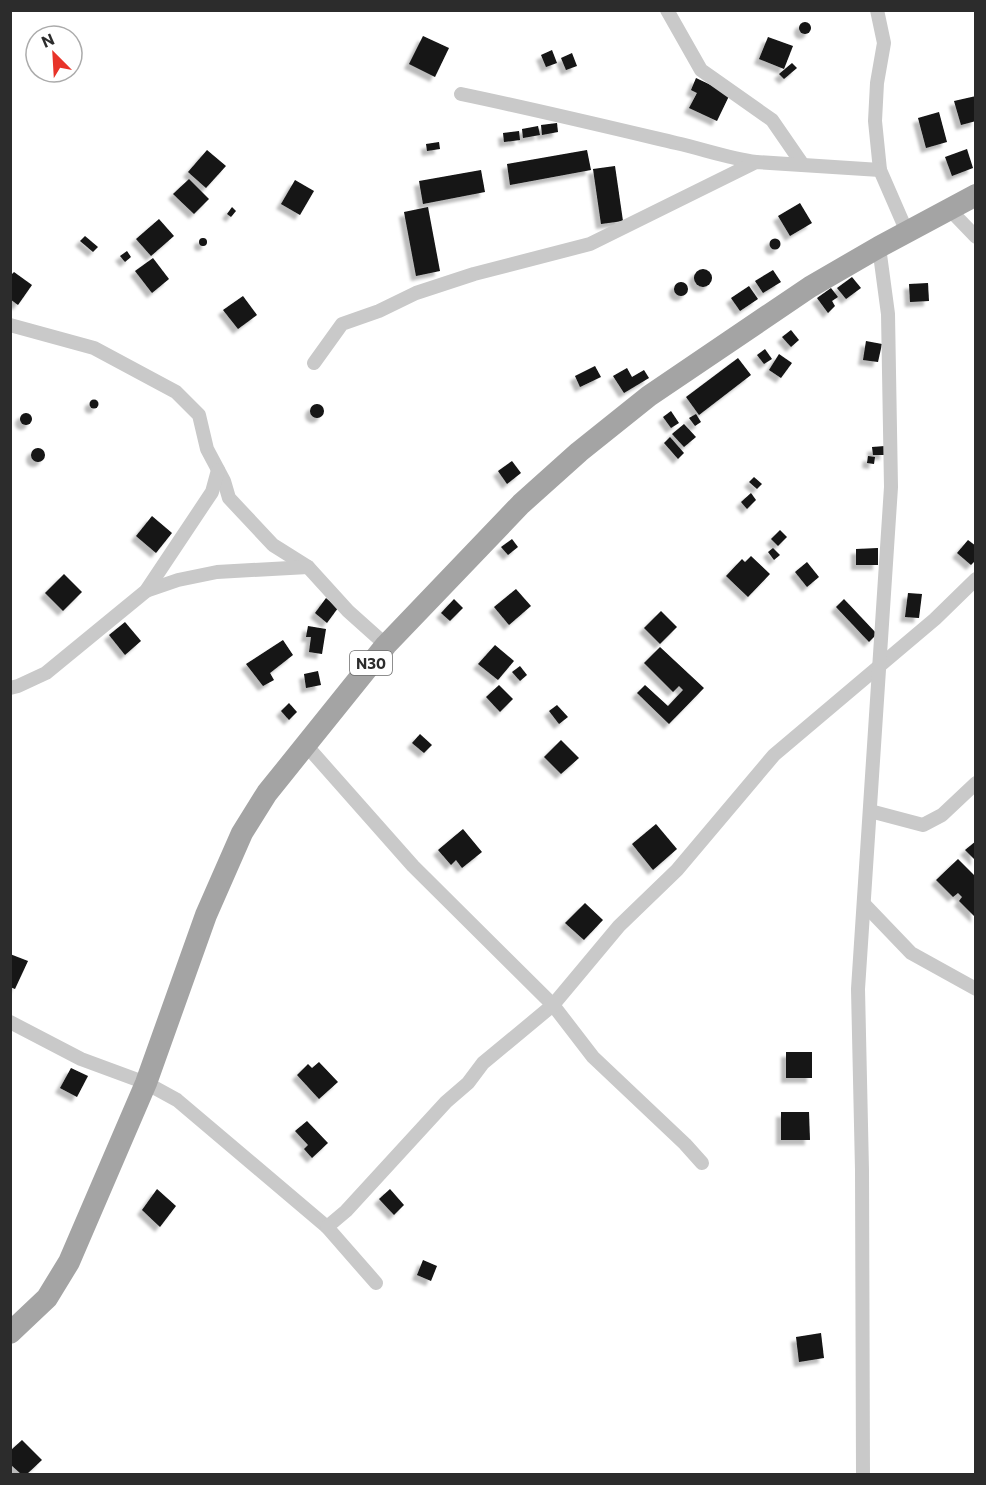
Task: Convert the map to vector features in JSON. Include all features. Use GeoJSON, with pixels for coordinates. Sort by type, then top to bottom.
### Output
{"type":"FeatureCollection","features":[{"type":"Feature","properties":{"kind":"main road","name":"N30"},"geometry":{"type":"LineString","coordinates":[[10,1333],[47,1298],[69,1262],[146,1083],[206,915],[242,833],[267,793],[386,645],[521,504],[579,452],[649,396],[810,287],[975,195]]}},
{"type":"Feature","properties":{"kind":"street"},"geometry":{"type":"LineString","coordinates":[[667,10],[701,70],[772,120],[803,165]]}},
{"type":"Feature","properties":{"kind":"street"},"geometry":{"type":"LineString","coordinates":[[877,10],[884,44],[877,83],[875,121],[880,171],[907,232]]}},
{"type":"Feature","properties":{"kind":"street"},"geometry":{"type":"LineString","coordinates":[[461,94],[550,112],[730,158],[880,171]]}},
{"type":"Feature","properties":{"kind":"street"},"geometry":{"type":"LineString","coordinates":[[314,363],[342,324],[379,311],[416,293],[465,277],[590,244],[756,162]]}},
{"type":"Feature","properties":{"kind":"street"},"geometry":{"type":"LineString","coordinates":[[950,210],[975,237]]}},
{"type":"Feature","properties":{"kind":"street"},"geometry":{"type":"LineString","coordinates":[[863,1474],[862,1170],[858,988],[891,487],[888,314],[879,247]]}},
{"type":"Feature","properties":{"kind":"street"},"geometry":{"type":"LineString","coordinates":[[10,325],[94,348],[176,392],[199,415],[207,449],[229,498],[273,545],[308,567],[348,611],[386,645]]}},
{"type":"Feature","properties":{"kind":"street"},"geometry":{"type":"LineString","coordinates":[[10,688],[18,687],[46,673],[146,591],[212,492],[218,470]]}},
{"type":"Feature","properties":{"kind":"street"},"geometry":{"type":"LineString","coordinates":[[146,591],[178,580],[217,572],[308,567]]}},
{"type":"Feature","properties":{"kind":"street"},"geometry":{"type":"LineString","coordinates":[[327,1227],[346,1211],[446,1102],[468,1083],[483,1063],[553,1005],[619,926],[677,870],[774,755],[935,619],[975,579]]}},
{"type":"Feature","properties":{"kind":"street"},"geometry":{"type":"LineString","coordinates":[[305,744],[413,866],[553,1005],[593,1057],[702,1163]]}},
{"type":"Feature","properties":{"kind":"street"},"geometry":{"type":"LineString","coordinates":[[870,812],[923,825],[942,815],[975,783]]}},
{"type":"Feature","properties":{"kind":"street"},"geometry":{"type":"LineString","coordinates":[[864,904],[911,952],[975,989]]}},
{"type":"Feature","properties":{"kind":"street"},"geometry":{"type":"LineString","coordinates":[[10,1022],[81,1059],[146,1083],[177,1100],[327,1227],[376,1283]]}},
{"type":"Feature","properties":{"kind":"building"},"geometry":{"type":"Polygon","coordinates":[[[807,22],[810,23],[810,33],[803,34],[800,33],[799,26],[800,23],[807,22]]]}},
{"type":"Feature","properties":{"kind":"building"},"geometry":{"type":"Polygon","coordinates":[[[423,36],[449,48],[435,77],[409,64],[423,36]]]}},
{"type":"Feature","properties":{"kind":"building"},"geometry":{"type":"Polygon","coordinates":[[[768,37],[793,46],[784,69],[759,59],[768,37]]]}},
{"type":"Feature","properties":{"kind":"building"},"geometry":{"type":"Polygon","coordinates":[[[552,50],[557,63],[546,67],[541,55],[552,50]]]}},
{"type":"Feature","properties":{"kind":"building"},"geometry":{"type":"Polygon","coordinates":[[[572,53],[577,66],[566,70],[561,58],[572,53]]]}},
{"type":"Feature","properties":{"kind":"building"},"geometry":{"type":"Polygon","coordinates":[[[792,63],[797,68],[784,79],[779,74],[792,63]]]}},
{"type":"Feature","properties":{"kind":"building"},"geometry":{"type":"Polygon","coordinates":[[[696,78],[730,94],[717,121],[689,108],[697,93],[691,90],[696,78]]]}},
{"type":"Feature","properties":{"kind":"building"},"geometry":{"type":"Polygon","coordinates":[[[976,96],[976,121],[961,125],[954,101],[976,96]]]}},
{"type":"Feature","properties":{"kind":"building"},"geometry":{"type":"Polygon","coordinates":[[[939,112],[947,142],[926,148],[918,118],[939,112]]]}},
{"type":"Feature","properties":{"kind":"building"},"geometry":{"type":"Polygon","coordinates":[[[557,123],[558,132],[542,135],[541,125],[557,123]]]}},
{"type":"Feature","properties":{"kind":"building"},"geometry":{"type":"Polygon","coordinates":[[[538,126],[540,135],[523,138],[522,129],[538,126]]]}},
{"type":"Feature","properties":{"kind":"building"},"geometry":{"type":"Polygon","coordinates":[[[519,131],[520,140],[504,142],[503,133],[519,131]]]}},
{"type":"Feature","properties":{"kind":"building"},"geometry":{"type":"Polygon","coordinates":[[[439,142],[440,149],[427,151],[426,144],[439,142]]]}},
{"type":"Feature","properties":{"kind":"building"},"geometry":{"type":"Polygon","coordinates":[[[967,149],[973,168],[952,176],[945,157],[967,149]]]}},
{"type":"Feature","properties":{"kind":"building"},"geometry":{"type":"Polygon","coordinates":[[[207,150],[226,166],[206,188],[188,172],[207,150]]]}},
{"type":"Feature","properties":{"kind":"building"},"geometry":{"type":"Polygon","coordinates":[[[587,150],[591,170],[510,185],[507,164],[587,150]]]}},
{"type":"Feature","properties":{"kind":"building"},"geometry":{"type":"Polygon","coordinates":[[[615,166],[623,221],[601,224],[593,169],[615,166]]]}},
{"type":"Feature","properties":{"kind":"building"},"geometry":{"type":"Polygon","coordinates":[[[481,170],[485,192],[423,204],[419,181],[481,170]]]}},
{"type":"Feature","properties":{"kind":"building"},"geometry":{"type":"Polygon","coordinates":[[[189,179],[209,199],[194,214],[173,194],[189,179]]]}},
{"type":"Feature","properties":{"kind":"building"},"geometry":{"type":"Polygon","coordinates":[[[295,180],[314,191],[300,215],[281,204],[295,180]]]}},
{"type":"Feature","properties":{"kind":"building"},"geometry":{"type":"Polygon","coordinates":[[[800,203],[812,223],[790,236],[778,216],[800,203]]]}},
{"type":"Feature","properties":{"kind":"building"},"geometry":{"type":"Polygon","coordinates":[[[232,207],[236,211],[231,217],[227,214],[232,207]]]}},
{"type":"Feature","properties":{"kind":"building"},"geometry":{"type":"Polygon","coordinates":[[[428,207],[440,271],[416,276],[404,212],[428,207]]]}},
{"type":"Feature","properties":{"kind":"building"},"geometry":{"type":"Polygon","coordinates":[[[159,219],[174,236],[151,256],[136,239],[159,219]]]}},
{"type":"Feature","properties":{"kind":"building"},"geometry":{"type":"Polygon","coordinates":[[[85,236],[98,247],[93,252],[80,241],[85,236]]]}},
{"type":"Feature","properties":{"kind":"building"},"geometry":{"type":"Polygon","coordinates":[[[203,238],[207,242],[203,246],[199,242],[203,238]]]}},
{"type":"Feature","properties":{"kind":"building"},"geometry":{"type":"Polygon","coordinates":[[[775,239],[779,240],[779,248],[775,249],[771,248],[770,244],[771,240],[775,239]]]}},
{"type":"Feature","properties":{"kind":"building"},"geometry":{"type":"Polygon","coordinates":[[[127,251],[131,257],[125,262],[120,256],[127,251]]]}},
{"type":"Feature","properties":{"kind":"building"},"geometry":{"type":"Polygon","coordinates":[[[153,258],[169,279],[152,293],[135,271],[153,258]]]}},
{"type":"Feature","properties":{"kind":"building"},"geometry":{"type":"Polygon","coordinates":[[[703,269],[709,272],[712,278],[709,284],[703,287],[697,284],[694,278],[697,272],[703,269]]]}},
{"type":"Feature","properties":{"kind":"building"},"geometry":{"type":"Polygon","coordinates":[[[773,270],[781,282],[763,293],[755,281],[773,270]]]}},
{"type":"Feature","properties":{"kind":"building"},"geometry":{"type":"Polygon","coordinates":[[[14,272],[32,285],[18,305],[10,299],[10,276],[14,272]]]}},
{"type":"Feature","properties":{"kind":"building"},"geometry":{"type":"Polygon","coordinates":[[[852,277],[861,288],[846,299],[837,288],[852,277]]]}},
{"type":"Feature","properties":{"kind":"building"},"geometry":{"type":"Polygon","coordinates":[[[681,282],[686,284],[688,289],[686,294],[681,296],[676,294],[674,289],[676,284],[681,282]]]}},
{"type":"Feature","properties":{"kind":"building"},"geometry":{"type":"Polygon","coordinates":[[[928,283],[929,301],[910,302],[909,284],[928,283]]]}},
{"type":"Feature","properties":{"kind":"building"},"geometry":{"type":"Polygon","coordinates":[[[749,286],[758,299],[740,311],[731,298],[749,286]]]}},
{"type":"Feature","properties":{"kind":"building"},"geometry":{"type":"Polygon","coordinates":[[[831,288],[838,297],[832,301],[835,306],[828,313],[817,298],[831,288]]]}},
{"type":"Feature","properties":{"kind":"building"},"geometry":{"type":"Polygon","coordinates":[[[243,296],[257,315],[238,329],[223,310],[243,296]]]}},
{"type":"Feature","properties":{"kind":"building"},"geometry":{"type":"Polygon","coordinates":[[[791,330],[799,340],[791,347],[782,337],[791,330]]]}},
{"type":"Feature","properties":{"kind":"building"},"geometry":{"type":"Polygon","coordinates":[[[866,341],[882,344],[878,362],[863,360],[866,341]]]}},
{"type":"Feature","properties":{"kind":"building"},"geometry":{"type":"Polygon","coordinates":[[[765,349],[772,359],[764,364],[757,355],[765,349]]]}},
{"type":"Feature","properties":{"kind":"building"},"geometry":{"type":"Polygon","coordinates":[[[779,354],[792,363],[781,378],[769,370],[779,354]]]}},
{"type":"Feature","properties":{"kind":"building"},"geometry":{"type":"Polygon","coordinates":[[[738,358],[751,375],[699,415],[686,397],[738,358]]]}},
{"type":"Feature","properties":{"kind":"building"},"geometry":{"type":"Polygon","coordinates":[[[595,366],[601,377],[580,387],[575,376],[595,366]]]}},
{"type":"Feature","properties":{"kind":"building"},"geometry":{"type":"Polygon","coordinates":[[[627,368],[632,377],[644,370],[649,378],[624,393],[613,376],[627,368]]]}},
{"type":"Feature","properties":{"kind":"building"},"geometry":{"type":"Polygon","coordinates":[[[94,399],[99,404],[94,409],[89,404],[94,399]]]}},
{"type":"Feature","properties":{"kind":"building"},"geometry":{"type":"Polygon","coordinates":[[[317,404],[322,406],[324,411],[322,416],[317,418],[312,416],[310,411],[312,406],[317,404]]]}},
{"type":"Feature","properties":{"kind":"building"},"geometry":{"type":"Polygon","coordinates":[[[671,411],[679,423],[671,428],[663,417],[671,411]]]}},
{"type":"Feature","properties":{"kind":"building"},"geometry":{"type":"Polygon","coordinates":[[[26,413],[32,419],[26,425],[20,419],[26,413]]]}},
{"type":"Feature","properties":{"kind":"building"},"geometry":{"type":"Polygon","coordinates":[[[696,414],[701,422],[695,426],[689,418],[696,414]]]}},
{"type":"Feature","properties":{"kind":"building"},"geometry":{"type":"Polygon","coordinates":[[[684,424],[696,437],[684,447],[672,434],[684,424]]]}},
{"type":"Feature","properties":{"kind":"building"},"geometry":{"type":"Polygon","coordinates":[[[670,437],[684,453],[678,459],[664,443],[670,437]]]}},
{"type":"Feature","properties":{"kind":"building"},"geometry":{"type":"Polygon","coordinates":[[[885,446],[885,455],[873,455],[872,447],[885,446]]]}},
{"type":"Feature","properties":{"kind":"building"},"geometry":{"type":"Polygon","coordinates":[[[35,448],[41,448],[45,455],[41,462],[35,462],[31,458],[31,452],[35,448]]]}},
{"type":"Feature","properties":{"kind":"building"},"geometry":{"type":"Polygon","coordinates":[[[868,456],[875,457],[874,464],[867,463],[868,456]]]}},
{"type":"Feature","properties":{"kind":"building"},"geometry":{"type":"Polygon","coordinates":[[[512,461],[521,473],[507,484],[498,471],[512,461]]]}},
{"type":"Feature","properties":{"kind":"building"},"geometry":{"type":"Polygon","coordinates":[[[754,477],[762,484],[757,489],[749,482],[754,477]]]}},
{"type":"Feature","properties":{"kind":"building"},"geometry":{"type":"Polygon","coordinates":[[[751,493],[756,500],[747,509],[741,502],[751,493]]]}},
{"type":"Feature","properties":{"kind":"building"},"geometry":{"type":"Polygon","coordinates":[[[152,516],[172,533],[156,553],[136,536],[152,516]]]}},
{"type":"Feature","properties":{"kind":"building"},"geometry":{"type":"Polygon","coordinates":[[[780,530],[787,537],[778,546],[771,539],[780,530]]]}},
{"type":"Feature","properties":{"kind":"building"},"geometry":{"type":"Polygon","coordinates":[[[512,539],[518,547],[508,555],[501,547],[512,539]]]}},
{"type":"Feature","properties":{"kind":"building"},"geometry":{"type":"Polygon","coordinates":[[[968,540],[976,546],[976,560],[971,565],[957,553],[968,540]]]}},
{"type":"Feature","properties":{"kind":"building"},"geometry":{"type":"Polygon","coordinates":[[[773,548],[780,555],[774,560],[768,552],[773,548]]]}},
{"type":"Feature","properties":{"kind":"building"},"geometry":{"type":"Polygon","coordinates":[[[878,548],[878,565],[856,565],[856,549],[878,548]]]}},
{"type":"Feature","properties":{"kind":"building"},"geometry":{"type":"Polygon","coordinates":[[[751,556],[770,574],[748,597],[726,576],[742,559],[745,562],[751,556]]]}},
{"type":"Feature","properties":{"kind":"building"},"geometry":{"type":"Polygon","coordinates":[[[807,562],[819,577],[807,587],[795,572],[807,562]]]}},
{"type":"Feature","properties":{"kind":"building"},"geometry":{"type":"Polygon","coordinates":[[[64,574],[82,592],[63,611],[45,593],[64,574]]]}},
{"type":"Feature","properties":{"kind":"building"},"geometry":{"type":"Polygon","coordinates":[[[516,589],[531,606],[509,625],[494,607],[516,589]]]}},
{"type":"Feature","properties":{"kind":"building"},"geometry":{"type":"Polygon","coordinates":[[[908,593],[922,594],[919,618],[905,617],[908,593]]]}},
{"type":"Feature","properties":{"kind":"building"},"geometry":{"type":"Polygon","coordinates":[[[326,598],[338,608],[327,623],[315,613],[326,598]]]}},
{"type":"Feature","properties":{"kind":"building"},"geometry":{"type":"Polygon","coordinates":[[[454,599],[463,608],[450,621],[441,613],[454,599]]]}},
{"type":"Feature","properties":{"kind":"building"},"geometry":{"type":"Polygon","coordinates":[[[844,599],[877,634],[869,642],[836,607],[844,599]]]}},
{"type":"Feature","properties":{"kind":"building"},"geometry":{"type":"Polygon","coordinates":[[[661,611],[677,627],[660,644],[644,628],[661,611]]]}},
{"type":"Feature","properties":{"kind":"building"},"geometry":{"type":"Polygon","coordinates":[[[125,622],[141,641],[125,655],[109,635],[125,622]]]}},
{"type":"Feature","properties":{"kind":"building"},"geometry":{"type":"Polygon","coordinates":[[[308,626],[326,629],[322,654],[309,652],[311,637],[306,637],[308,626]]]}},
{"type":"Feature","properties":{"kind":"building"},"geometry":{"type":"Polygon","coordinates":[[[283,640],[293,655],[270,673],[274,680],[263,686],[246,664],[283,640]]]}},
{"type":"Feature","properties":{"kind":"building"},"geometry":{"type":"Polygon","coordinates":[[[495,645],[514,661],[498,680],[478,664],[495,645]]]}},
{"type":"Feature","properties":{"kind":"building"},"geometry":{"type":"Polygon","coordinates":[[[660,647],[704,688],[669,724],[637,693],[645,685],[668,706],[683,690],[679,686],[673,692],[644,663],[660,647]]]}},
{"type":"Feature","properties":{"kind":"building"},"geometry":{"type":"Polygon","coordinates":[[[520,666],[527,675],[520,681],[512,672],[520,666]]]}},
{"type":"Feature","properties":{"kind":"building"},"geometry":{"type":"Polygon","coordinates":[[[318,671],[321,685],[306,688],[304,674],[318,671]]]}},
{"type":"Feature","properties":{"kind":"building"},"geometry":{"type":"Polygon","coordinates":[[[499,685],[513,699],[500,712],[486,697],[499,685]]]}},
{"type":"Feature","properties":{"kind":"building"},"geometry":{"type":"Polygon","coordinates":[[[289,703],[297,712],[289,720],[281,711],[289,703]]]}},
{"type":"Feature","properties":{"kind":"building"},"geometry":{"type":"Polygon","coordinates":[[[557,705],[568,717],[559,724],[549,711],[557,705]]]}},
{"type":"Feature","properties":{"kind":"building"},"geometry":{"type":"Polygon","coordinates":[[[420,734],[432,745],[424,753],[412,743],[420,734]]]}},
{"type":"Feature","properties":{"kind":"building"},"geometry":{"type":"Polygon","coordinates":[[[561,740],[579,758],[561,774],[544,757],[561,740]]]}},
{"type":"Feature","properties":{"kind":"building"},"geometry":{"type":"Polygon","coordinates":[[[656,824],[677,849],[653,870],[632,844],[656,824]]]}},
{"type":"Feature","properties":{"kind":"building"},"geometry":{"type":"Polygon","coordinates":[[[463,829],[482,852],[462,868],[456,860],[451,865],[438,850],[463,829]]]}},
{"type":"Feature","properties":{"kind":"building"},"geometry":{"type":"Polygon","coordinates":[[[976,841],[976,861],[965,850],[976,841]]]}},
{"type":"Feature","properties":{"kind":"building"},"geometry":{"type":"Polygon","coordinates":[[[958,859],[976,877],[976,918],[959,901],[962,897],[958,893],[953,897],[936,880],[958,859]]]}},
{"type":"Feature","properties":{"kind":"building"},"geometry":{"type":"Polygon","coordinates":[[[585,903],[603,920],[584,940],[565,923],[585,903]]]}},
{"type":"Feature","properties":{"kind":"building"},"geometry":{"type":"Polygon","coordinates":[[[10,954],[28,961],[15,989],[10,987],[10,954]]]}},
{"type":"Feature","properties":{"kind":"building"},"geometry":{"type":"Polygon","coordinates":[[[786,1052],[812,1052],[812,1078],[786,1078],[786,1052]]]}},
{"type":"Feature","properties":{"kind":"building"},"geometry":{"type":"Polygon","coordinates":[[[319,1062],[338,1082],[319,1099],[297,1075],[308,1064],[312,1068],[319,1062]]]}},
{"type":"Feature","properties":{"kind":"building"},"geometry":{"type":"Polygon","coordinates":[[[71,1068],[88,1076],[77,1097],[60,1088],[71,1068]]]}},
{"type":"Feature","properties":{"kind":"building"},"geometry":{"type":"Polygon","coordinates":[[[781,1112],[809,1112],[810,1140],[781,1140],[781,1112]]]}},
{"type":"Feature","properties":{"kind":"building"},"geometry":{"type":"Polygon","coordinates":[[[307,1121],[328,1143],[312,1158],[304,1149],[308,1145],[295,1131],[307,1121]]]}},
{"type":"Feature","properties":{"kind":"building"},"geometry":{"type":"Polygon","coordinates":[[[157,1189],[176,1206],[160,1227],[142,1210],[157,1189]]]}},
{"type":"Feature","properties":{"kind":"building"},"geometry":{"type":"Polygon","coordinates":[[[390,1189],[404,1205],[394,1215],[379,1199],[390,1189]]]}},
{"type":"Feature","properties":{"kind":"building"},"geometry":{"type":"Polygon","coordinates":[[[423,1260],[437,1266],[431,1281],[417,1275],[423,1260]]]}},
{"type":"Feature","properties":{"kind":"building"},"geometry":{"type":"Polygon","coordinates":[[[821,1333],[824,1358],[799,1362],[796,1337],[821,1333]]]}},
{"type":"Feature","properties":{"kind":"building"},"geometry":{"type":"Polygon","coordinates":[[[22,1440],[42,1460],[27,1474],[21,1474],[10,1464],[10,1451],[22,1440]]]}}]}
